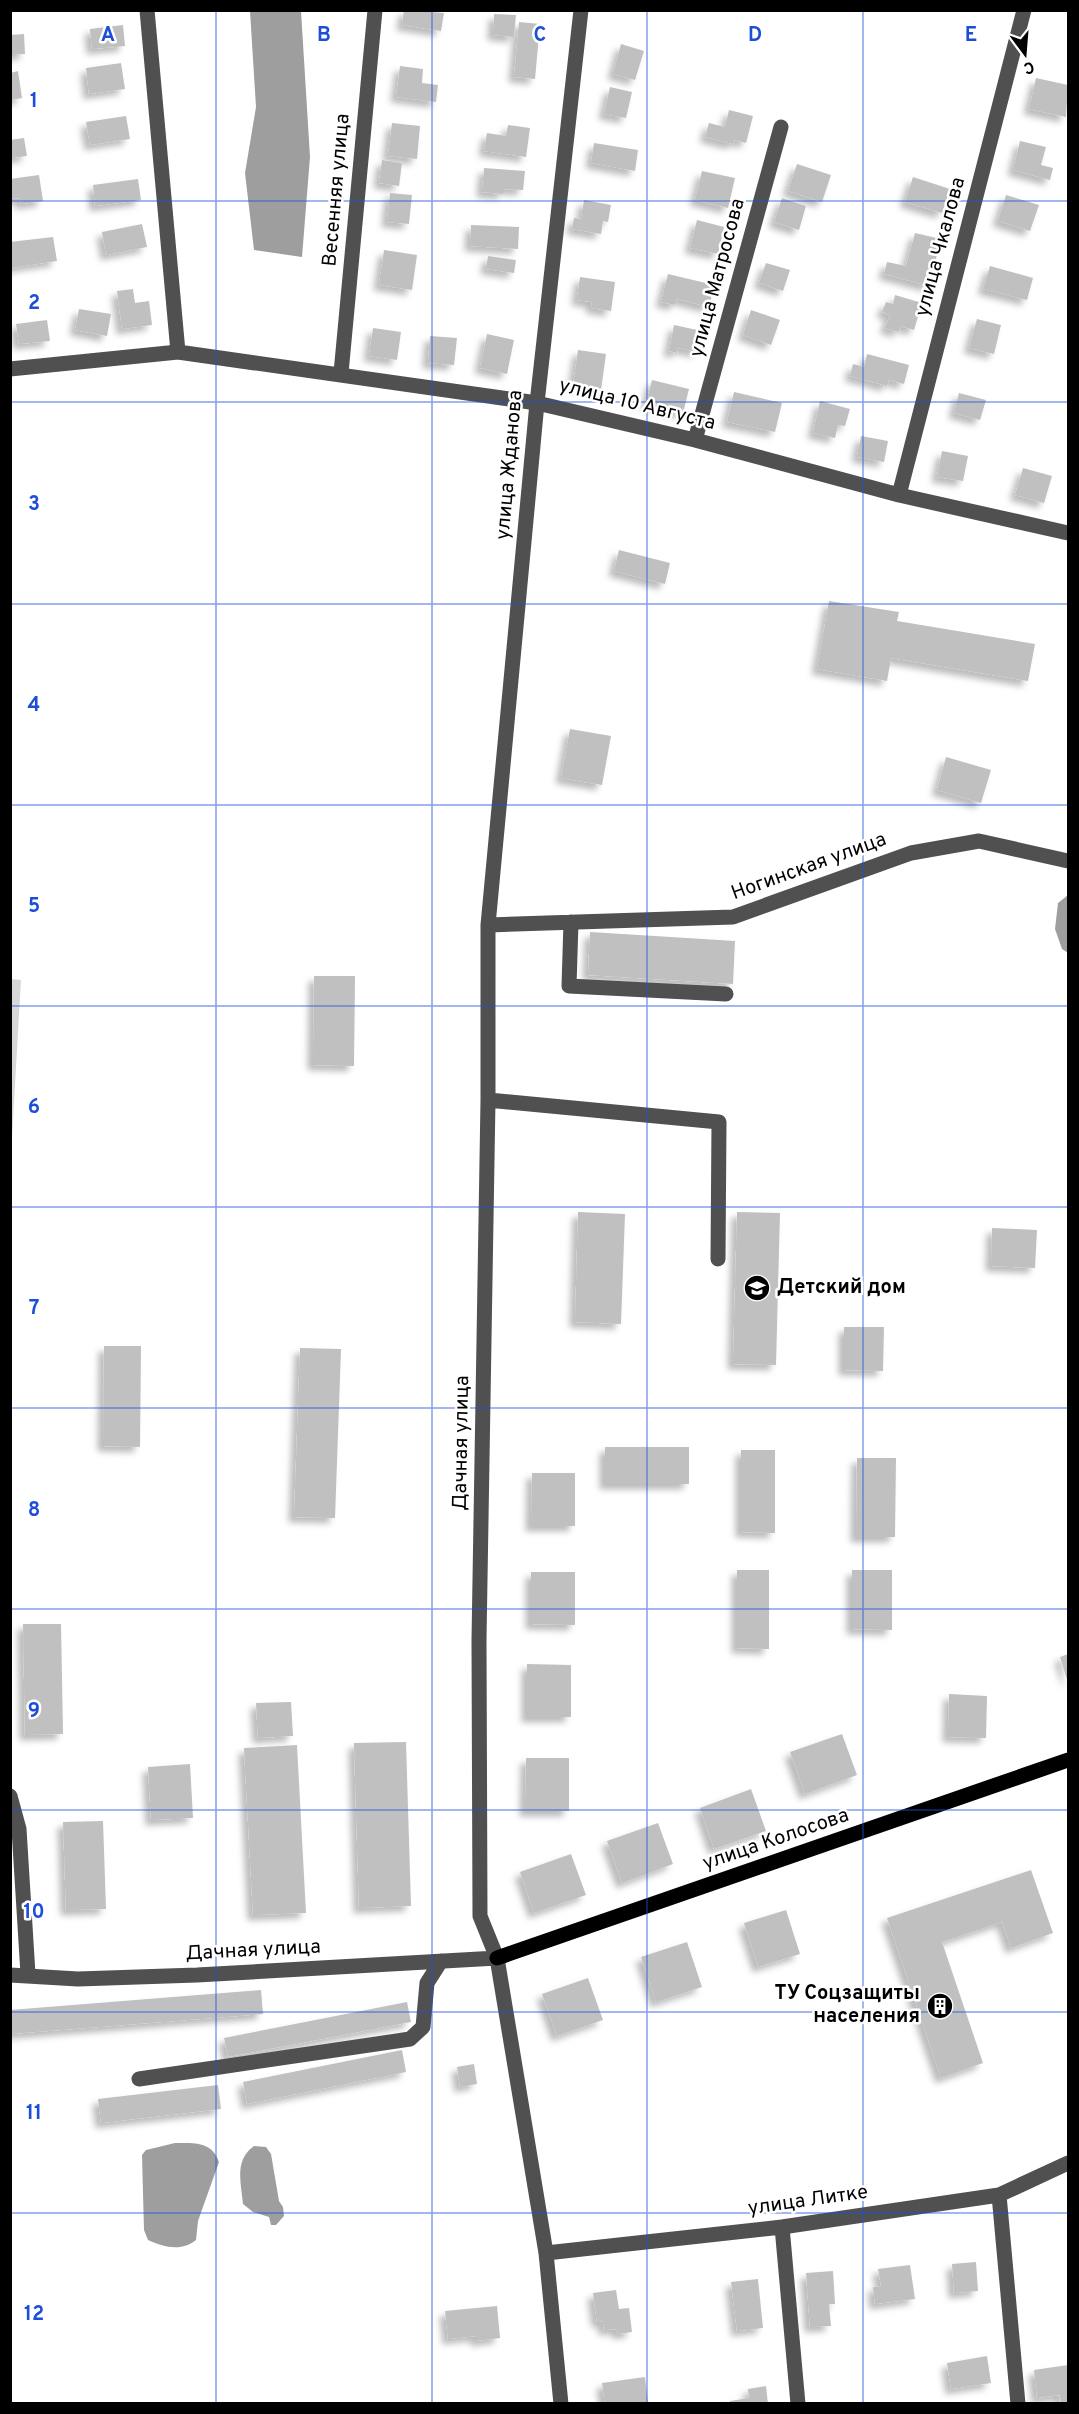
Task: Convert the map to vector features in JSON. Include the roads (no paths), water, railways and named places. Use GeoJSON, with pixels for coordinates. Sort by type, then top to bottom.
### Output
{"type":"FeatureCollection","features":[{"type":"Feature","properties":{"kind":"main road","name":"улица Колосова"},"geometry":{"type":"LineString","coordinates":[[497,1958],[1068,1760]]}},
{"type":"Feature","properties":{"kind":"street"},"geometry":{"type":"LineString","coordinates":[[147,10],[178,352]]}},
{"type":"Feature","properties":{"kind":"street","name":"Весенняя улица"},"geometry":{"type":"LineString","coordinates":[[341,373],[375,10]]}},
{"type":"Feature","properties":{"kind":"street","name":"улица Жданова"},"geometry":{"type":"LineString","coordinates":[[488,925],[537,403],[581,10]]}},
{"type":"Feature","properties":{"kind":"street","name":"улица Чкалова"},"geometry":{"type":"LineString","coordinates":[[899,495],[1024,10]]}},
{"type":"Feature","properties":{"kind":"street","name":"улица Матросова"},"geometry":{"type":"LineString","coordinates":[[695,440],[781,127]]}},
{"type":"Feature","properties":{"kind":"street","name":"улица 10 Августа"},"geometry":{"type":"LineString","coordinates":[[10,369],[178,352],[341,373],[537,403],[695,440],[899,495],[1068,532]]}},
{"type":"Feature","properties":{"kind":"street","name":"Ногинская улица"},"geometry":{"type":"LineString","coordinates":[[488,925],[733,917],[911,853],[979,841],[1068,861]]}},
{"type":"Feature","properties":{"kind":"street"},"geometry":{"type":"LineString","coordinates":[[571,922],[569,986],[726,994]]}},
{"type":"Feature","properties":{"kind":"street","name":"Дачная улица"},"geometry":{"type":"LineString","coordinates":[[488,925],[488,1100],[479,1640],[480,1916],[497,1958],[546,2253],[561,2403]]}},
{"type":"Feature","properties":{"kind":"street"},"geometry":{"type":"LineString","coordinates":[[488,1100],[718,1122],[718,1259]]}},
{"type":"Feature","properties":{"kind":"street"},"geometry":{"type":"LineString","coordinates":[[10,1796],[19,1829],[28,1974]]}},
{"type":"Feature","properties":{"kind":"street","name":"Дачная улица"},"geometry":{"type":"LineString","coordinates":[[10,1975],[78,1978],[197,1975],[497,1958]]}},
{"type":"Feature","properties":{"kind":"street"},"geometry":{"type":"LineString","coordinates":[[139,2079],[410,2038],[423,2027],[428,1983],[441,1961]]}},
{"type":"Feature","properties":{"kind":"street","name":"улица Литке"},"geometry":{"type":"LineString","coordinates":[[546,2253],[782,2227],[999,2195],[1068,2163]]}},
{"type":"Feature","properties":{"kind":"street"},"geometry":{"type":"LineString","coordinates":[[999,2195],[1018,2403]]}},
{"type":"Feature","properties":{"kind":"street"},"geometry":{"type":"LineString","coordinates":[[782,2227],[798,2403]]}},
{"type":"Feature","properties":{"kind":"place","name":"Детский дом"},"geometry":{"type":"Point","coordinates":[757,1288]}},
{"type":"Feature","properties":{"kind":"place","name":"ТУ Соцзащиты населения"},"geometry":{"type":"Point","coordinates":[940,2006]}}]}
